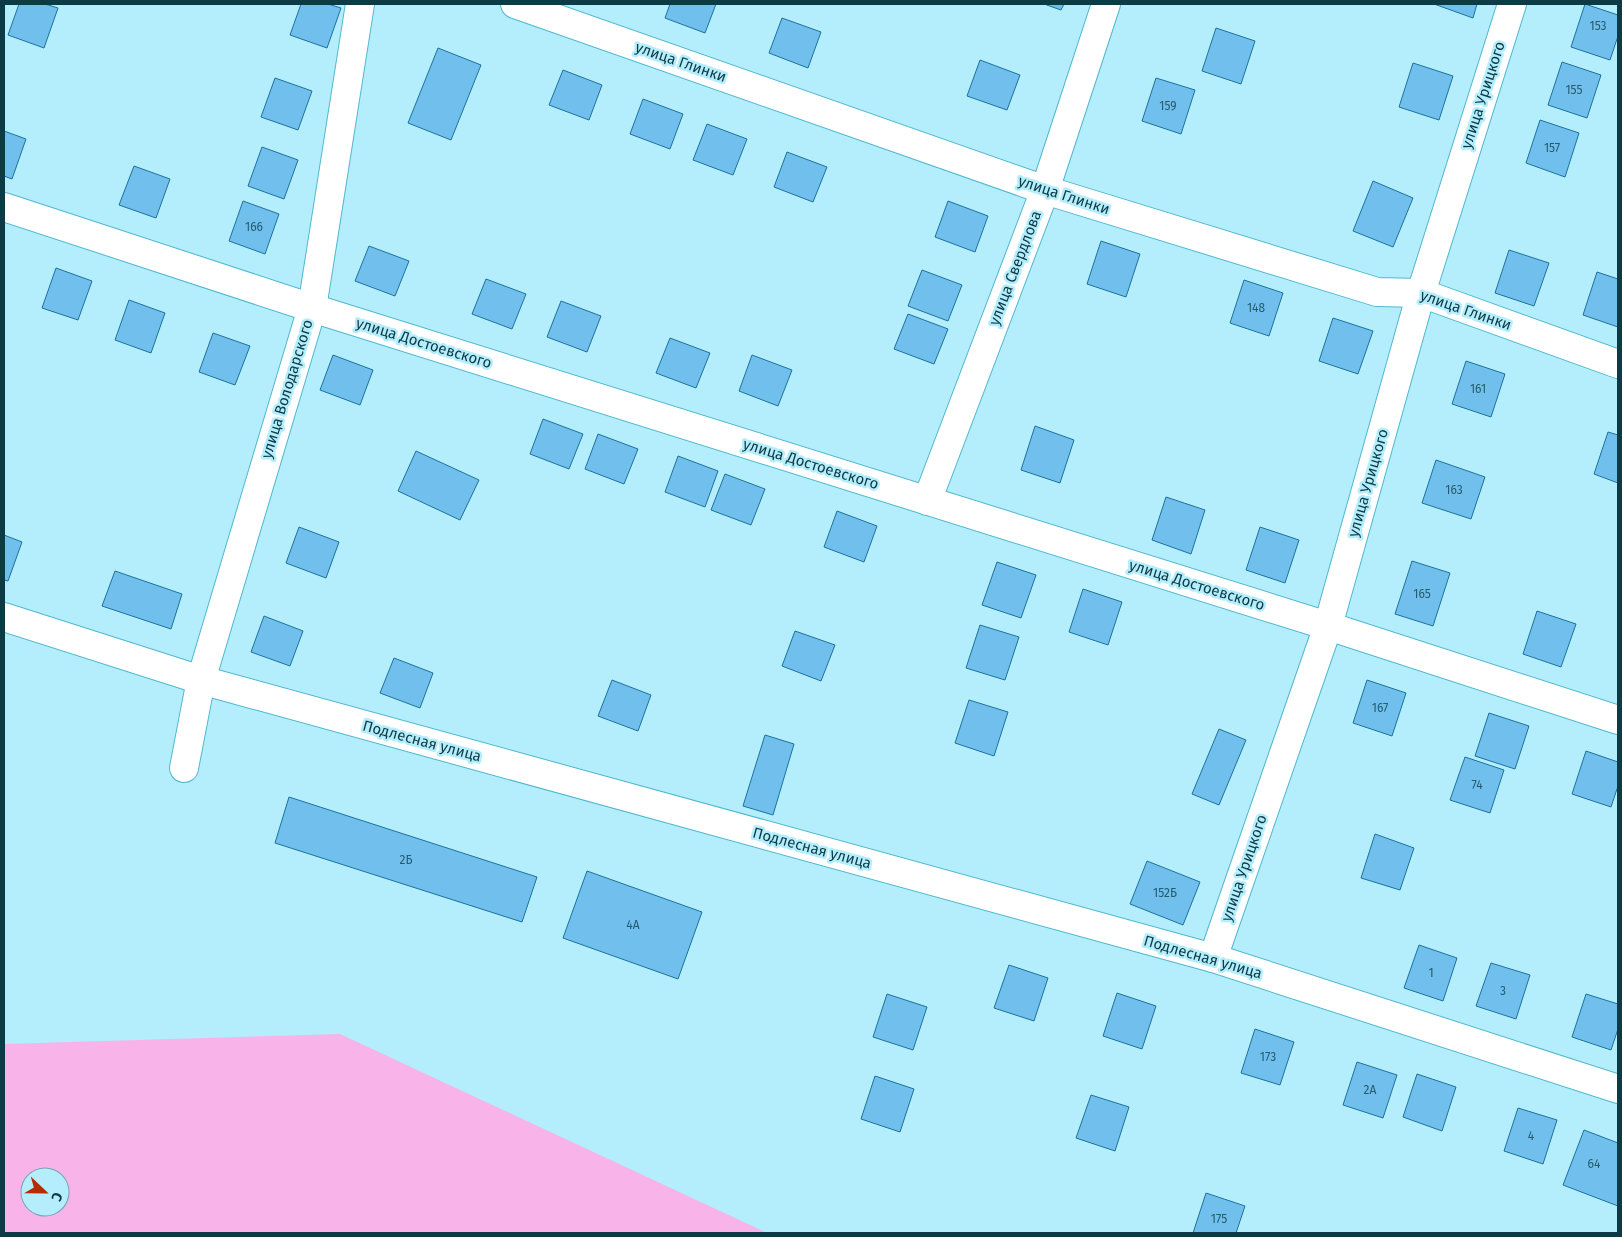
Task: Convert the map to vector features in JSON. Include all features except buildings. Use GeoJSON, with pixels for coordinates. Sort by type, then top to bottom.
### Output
{"type":"FeatureCollection","features":[{"type":"Feature","properties":{"kind":"street","name":"улица Володарского"},"geometry":{"type":"LineString","coordinates":[[184,768],[201,680],[312,308],[360,4]]}},
{"type":"Feature","properties":{"kind":"street","name":"улица Глинки"},"geometry":{"type":"LineString","coordinates":[[515,4],[1044,190],[1377,292],[1421,293],[1618,364]]}},
{"type":"Feature","properties":{"kind":"street","name":"улица Свердлова"},"geometry":{"type":"LineString","coordinates":[[927,501],[1044,190],[1106,4]]}},
{"type":"Feature","properties":{"kind":"street","name":"улица Урицкого"},"geometry":{"type":"LineString","coordinates":[[1213,958],[1328,626],[1421,293],[1512,4]]}},
{"type":"Feature","properties":{"kind":"street","name":"улица Достоевского"},"geometry":{"type":"LineString","coordinates":[[4,207],[312,308],[1328,626],[1618,720]]}},
{"type":"Feature","properties":{"kind":"street","name":"Подлесная улица"},"geometry":{"type":"LineString","coordinates":[[4,617],[201,680],[1213,958],[1618,1089]]}},
{"type":"Feature","properties":{"kind":"shaded area"},"geometry":{"type":"Polygon","coordinates":[[[340,1034],[767,1233],[4,1233],[4,1044],[340,1034]]]}}]}
